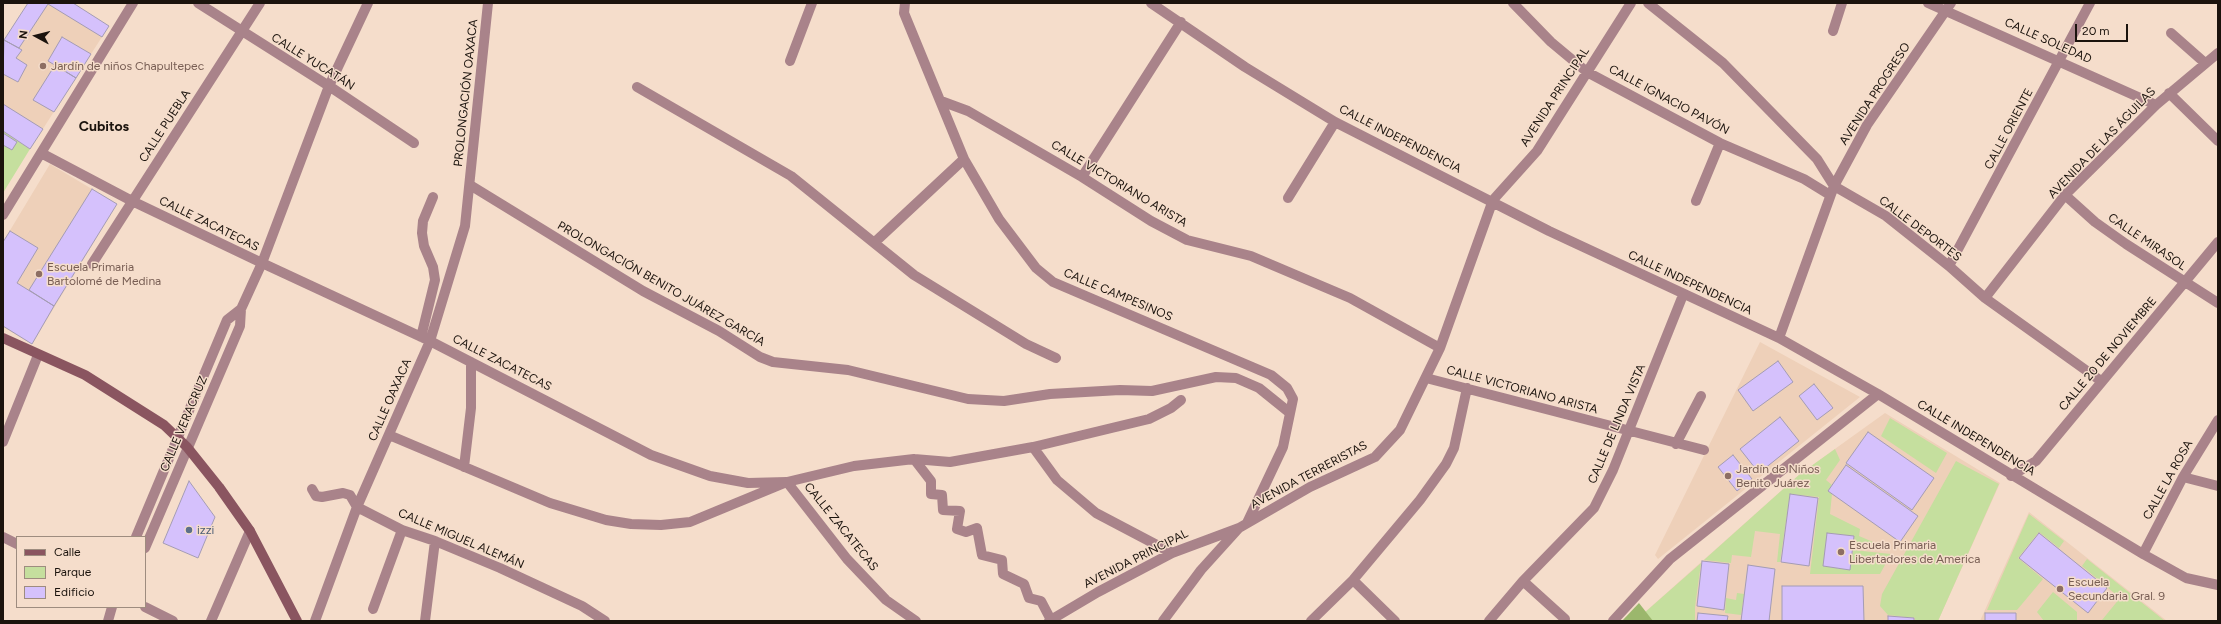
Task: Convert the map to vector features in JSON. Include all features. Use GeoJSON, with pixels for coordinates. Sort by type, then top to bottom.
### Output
{"type":"FeatureCollection","features":[{"type":"Feature","properties":{"kind":"main road"},"geometry":{"type":"LineString","coordinates":[[3,338],[85,375],[164,425],[187,447],[219,487],[250,531],[297,621]]}},
{"type":"Feature","properties":{"kind":"street"},"geometry":{"type":"LineString","coordinates":[[3,215],[133,3]]}},
{"type":"Feature","properties":{"kind":"street","name":"CALLE YUCATÁN"},"geometry":{"type":"LineString","coordinates":[[198,3],[329,86],[414,143]]}},
{"type":"Feature","properties":{"kind":"street","name":"CALLE PUEBLA"},"geometry":{"type":"LineString","coordinates":[[92,264],[260,3]]}},
{"type":"Feature","properties":{"kind":"street","name":"CALLE VERACRUZ"},"geometry":{"type":"LineString","coordinates":[[146,546],[240,326],[241,309],[262,263],[329,86],[368,3]]}},
{"type":"Feature","properties":{"kind":"street","name":"PROLONGACIÓN OAXACA"},"geometry":{"type":"LineString","coordinates":[[470,185],[488,3]]}},
{"type":"Feature","properties":{"kind":"street"},"geometry":{"type":"LineString","coordinates":[[790,61],[812,3]]}},
{"type":"Feature","properties":{"kind":"street","name":"CALLE CAMPESINOS"},"geometry":{"type":"LineString","coordinates":[[905,3],[904,13],[964,159],[999,219],[1036,268],[1053,282],[1271,375],[1287,388],[1293,399],[1283,447],[1243,525]]}},
{"type":"Feature","properties":{"kind":"street","name":"CALLE INDEPENDENCIA"},"geometry":{"type":"LineString","coordinates":[[1151,3],[1245,67],[1335,122],[1493,200],[1549,231],[1683,295],[1778,338],[1878,394],[2011,476],[2143,554],[2186,578],[2218,585]]}},
{"type":"Feature","properties":{"kind":"street","name":"CALLE IGNACIO PAVÓN"},"geometry":{"type":"LineString","coordinates":[[1514,3],[1551,42],[1587,72],[1720,143],[1832,190]]}},
{"type":"Feature","properties":{"kind":"street","name":"AVENIDA PRINCIPAL"},"geometry":{"type":"LineString","coordinates":[[1493,200],[1537,151],[1631,3]]}},
{"type":"Feature","properties":{"kind":"street","name":"CALLE DEPORTES"},"geometry":{"type":"LineString","coordinates":[[1648,3],[1723,62],[1817,159],[1832,190],[1886,216],[1949,266],[1985,298],[2101,381]]}},
{"type":"Feature","properties":{"kind":"street"},"geometry":{"type":"LineString","coordinates":[[1833,31],[1842,3]]}},
{"type":"Feature","properties":{"kind":"street","name":"CALLE SOLEDAD"},"geometry":{"type":"LineString","coordinates":[[1928,3],[1948,7],[2156,104]]}},
{"type":"Feature","properties":{"kind":"street","name":"CALLE ORIENTE"},"geometry":{"type":"LineString","coordinates":[[1949,266],[2090,3]]}},
{"type":"Feature","properties":{"kind":"street","name":"AVENIDA PROGRESO"},"geometry":{"type":"LineString","coordinates":[[1778,338],[1832,190],[1867,125],[1948,7]]}},
{"type":"Feature","properties":{"kind":"street"},"geometry":{"type":"LineString","coordinates":[[1082,177],[1181,22]]}},
{"type":"Feature","properties":{"kind":"street"},"geometry":{"type":"LineString","coordinates":[[2171,33],[2205,63]]}},
{"type":"Feature","properties":{"kind":"street","name":"AVENIDA DE LAS ÁGUILAS"},"geometry":{"type":"LineString","coordinates":[[1985,298],[2066,195],[2156,104],[2218,53]]}},
{"type":"Feature","properties":{"kind":"street"},"geometry":{"type":"LineString","coordinates":[[637,87],[791,176],[914,275],[1026,344],[1056,358]]}},
{"type":"Feature","properties":{"kind":"street"},"geometry":{"type":"LineString","coordinates":[[2169,92],[2218,141]]}},
{"type":"Feature","properties":{"kind":"street","name":"CALLE VICTORIANO ARISTA"},"geometry":{"type":"LineString","coordinates":[[941,102],[968,111],[1082,177],[1151,221],[1187,240],[1251,256],[1350,298],[1440,348]]}},
{"type":"Feature","properties":{"kind":"street"},"geometry":{"type":"LineString","coordinates":[[1288,198],[1335,122]]}},
{"type":"Feature","properties":{"kind":"street"},"geometry":{"type":"LineString","coordinates":[[1696,201],[1720,143]]}},
{"type":"Feature","properties":{"kind":"street","name":"CALLE ZACATECAS"},"geometry":{"type":"LineString","coordinates":[[41,153],[132,201],[426,339],[651,455],[710,476],[748,483],[787,482],[847,559],[886,600],[916,621]]}},
{"type":"Feature","properties":{"kind":"street"},"geometry":{"type":"LineString","coordinates":[[874,242],[964,159]]}},
{"type":"Feature","properties":{"kind":"street","name":"CALLE OAXACA"},"geometry":{"type":"LineString","coordinates":[[315,621],[357,507],[389,435],[426,339],[464,226],[470,185]]}},
{"type":"Feature","properties":{"kind":"street","name":"PROLONGACIÓN BENITO JUÁREZ GARCÍA"},"geometry":{"type":"LineString","coordinates":[[470,185],[642,291],[773,362],[848,370],[968,399],[1004,401],[1058,394],[1120,390],[1152,391],[1216,377],[1236,378],[1259,388],[1276,404],[1290,413]]}},
{"type":"Feature","properties":{"kind":"street","name":"CALLE MIRASOL"},"geometry":{"type":"LineString","coordinates":[[2066,195],[2095,222],[2184,283],[2218,303]]}},
{"type":"Feature","properties":{"kind":"street"},"geometry":{"type":"LineString","coordinates":[[426,339],[435,280],[433,267],[424,246],[422,233],[423,221],[433,197]]}},
{"type":"Feature","properties":{"kind":"street","name":"AVENIDA TERRERISTAS"},"geometry":{"type":"LineString","coordinates":[[1163,621],[1201,570],[1243,525],[1310,487],[1375,457],[1400,430],[1440,348],[1493,200]]}},
{"type":"Feature","properties":{"kind":"street","name":"CALLE 20 DE NOVIEMBRE"},"geometry":{"type":"LineString","coordinates":[[2011,476],[2036,461],[2218,242]]}},
{"type":"Feature","properties":{"kind":"street","name":"CALLE DE LINDA VISTA"},"geometry":{"type":"LineString","coordinates":[[1490,621],[1523,581],[1594,508],[1613,470],[1683,295]]}},
{"type":"Feature","properties":{"kind":"street","name":"CALLE VERACRUZ"},"geometry":{"type":"LineString","coordinates":[[136,536],[228,320],[241,309]]}},
{"type":"Feature","properties":{"kind":"street"},"geometry":{"type":"LineString","coordinates":[[3,442],[38,355]]}},
{"type":"Feature","properties":{"kind":"street"},"geometry":{"type":"LineString","coordinates":[[464,467],[471,408],[471,362]]}},
{"type":"Feature","properties":{"kind":"street","name":"CALLE VICTORIANO ARISTA"},"geometry":{"type":"LineString","coordinates":[[1426,378],[1676,444],[1704,450]]}},
{"type":"Feature","properties":{"kind":"street"},"geometry":{"type":"LineString","coordinates":[[1311,621],[1353,580],[1420,500],[1446,464],[1454,448],[1466,388]]}},
{"type":"Feature","properties":{"kind":"street"},"geometry":{"type":"LineString","coordinates":[[1613,621],[1670,559],[1878,394]]}},
{"type":"Feature","properties":{"kind":"street"},"geometry":{"type":"LineString","coordinates":[[1676,444],[1701,396]]}},
{"type":"Feature","properties":{"kind":"street"},"geometry":{"type":"LineString","coordinates":[[389,435],[550,503],[584,514],[631,524],[661,525],[690,522],[787,482],[854,466],[914,459],[950,462],[1033,446],[1149,419],[1172,408],[1181,400]]}},
{"type":"Feature","properties":{"kind":"street","name":"CALLE LA ROSA"},"geometry":{"type":"LineString","coordinates":[[2143,554],[2183,477],[2218,420]]}},
{"type":"Feature","properties":{"kind":"street"},"geometry":{"type":"LineString","coordinates":[[1033,446],[1057,480],[1096,513],[1172,553]]}},
{"type":"Feature","properties":{"kind":"street"},"geometry":{"type":"LineString","coordinates":[[914,459],[931,480],[931,494],[942,495],[943,510],[960,511],[957,529],[966,532],[977,528],[982,555],[1002,560],[1004,574],[1024,584],[1029,598],[1040,601],[1050,620]]}},
{"type":"Feature","properties":{"kind":"street"},"geometry":{"type":"LineString","coordinates":[[2183,477],[2218,486]]}},
{"type":"Feature","properties":{"kind":"street","name":"CALLE MIGUEL ALEMÁN"},"geometry":{"type":"LineString","coordinates":[[312,489],[316,496],[322,497],[343,493],[350,495],[357,507],[402,530],[435,541],[500,568],[582,606],[605,621]]}},
{"type":"Feature","properties":{"kind":"street","name":"AVENIDA PRINCIPAL"},"geometry":{"type":"LineString","coordinates":[[1050,620],[1098,592],[1172,553],[1243,525]]}},
{"type":"Feature","properties":{"kind":"street"},"geometry":{"type":"LineString","coordinates":[[373,609],[402,530]]}},
{"type":"Feature","properties":{"kind":"street"},"geometry":{"type":"LineString","coordinates":[[211,621],[250,531]]}},
{"type":"Feature","properties":{"kind":"street"},"geometry":{"type":"LineString","coordinates":[[3,537],[16,544]]}},
{"type":"Feature","properties":{"kind":"street"},"geometry":{"type":"LineString","coordinates":[[425,621],[435,541]]}},
{"type":"Feature","properties":{"kind":"street"},"geometry":{"type":"LineString","coordinates":[[1353,580],[1395,621]]}},
{"type":"Feature","properties":{"kind":"street"},"geometry":{"type":"LineString","coordinates":[[1523,581],[1565,619]]}},
{"type":"Feature","properties":{"kind":"street"},"geometry":{"type":"LineString","coordinates":[[146,608],[173,621]]}},
{"type":"Feature","properties":{"kind":"shaded area","name":"Jardín de niños Chapultepec"},"geometry":{"type":"Polygon","coordinates":[[[28,3],[73,3],[109,26],[30,149],[3,131],[3,42],[28,3]]]}},
{"type":"Feature","properties":{"kind":"shaded area","name":"Escuela Primaria Bartolomé de Medina"},"geometry":{"type":"Polygon","coordinates":[[[50,164],[117,204],[32,344],[3,327],[3,242],[50,164]]]}},
{"type":"Feature","properties":{"kind":"shaded area","name":"Jardín de Niños Benito Juárez"},"geometry":{"type":"Polygon","coordinates":[[[1760,342],[1860,397],[1658,559],[1655,555],[1760,342]]]}},
{"type":"Feature","properties":{"kind":"shaded area","name":"Escuela Primaria Libertadores de America"},"geometry":{"type":"Polygon","coordinates":[[[1885,413],[2000,483],[1938,621],[1635,621],[1800,474],[1885,413]]]}},
{"type":"Feature","properties":{"kind":"shaded area","name":"Escuela Secundaria Gral. 9"},"geometry":{"type":"Polygon","coordinates":[[[2029,512],[2167,621],[1980,621],[2029,512]]]}},
{"type":"Feature","properties":{"kind":"green space"},"geometry":{"type":"Polygon","coordinates":[[[3,131],[30,149],[3,193],[3,131]]]}},
{"type":"Feature","properties":{"kind":"green space"},"geometry":{"type":"Polygon","coordinates":[[[1890,418],[1947,453],[1936,473],[1881,436],[1890,418]]]}},
{"type":"Feature","properties":{"kind":"green space"},"geometry":{"type":"Polygon","coordinates":[[[1835,449],[1840,460],[1826,480],[1832,485],[1828,491],[1832,494],[1830,514],[1860,529],[1859,536],[1885,547],[1854,544],[1854,536],[1828,533],[1823,566],[1850,570],[1853,550],[1891,554],[1880,574],[1810,574],[1819,497],[1790,494],[1780,562],[1777,562],[1780,534],[1755,531],[1751,557],[1732,555],[1731,563],[1704,560],[1800,474],[1835,449]]]}},
{"type":"Feature","properties":{"kind":"green space"},"geometry":{"type":"Polygon","coordinates":[[[1956,461],[1999,484],[1938,621],[1915,621],[1915,618],[1888,615],[1880,606],[1882,594],[1956,461]]]}},
{"type":"Feature","properties":{"kind":"green space"},"geometry":{"type":"Polygon","coordinates":[[[2029,514],[2064,541],[2059,548],[2039,532],[2018,558],[2043,579],[2017,610],[1987,610],[2029,514]]]}},
{"type":"Feature","properties":{"kind":"green space"},"geometry":{"type":"Polygon","coordinates":[[[2087,559],[2165,621],[2102,620],[2120,598],[2082,566],[2087,559]]]}},
{"type":"Feature","properties":{"kind":"green space"},"geometry":{"type":"Polygon","coordinates":[[[1701,563],[1695,607],[1695,621],[1635,621],[1701,563]]]}},
{"type":"Feature","properties":{"kind":"green space"},"geometry":{"type":"Polygon","coordinates":[[[2053,592],[2077,612],[2077,621],[2044,621],[2037,612],[2053,592]]]}},
{"type":"Feature","properties":{"kind":"green space"},"geometry":{"type":"Polygon","coordinates":[[[1737,593],[1744,594],[1741,615],[1725,613],[1726,598],[1736,600],[1737,593]]]}},
{"type":"Feature","properties":{"kind":"green space"},"geometry":{"type":"Polygon","coordinates":[[[1639,603],[1653,621],[1622,621],[1639,603]]]}},
{"type":"Feature","properties":{"kind":"building"},"geometry":{"type":"Polygon","coordinates":[[[28,3],[73,3],[109,26],[102,37],[48,4],[19,48],[4,40],[28,3]]]}},
{"type":"Feature","properties":{"kind":"building"},"geometry":{"type":"Polygon","coordinates":[[[62,37],[91,54],[76,78],[48,61],[62,37]]]}},
{"type":"Feature","properties":{"kind":"building"},"geometry":{"type":"Polygon","coordinates":[[[4,40],[22,50],[16,58],[27,65],[18,82],[3,74],[4,40]]]}},
{"type":"Feature","properties":{"kind":"building"},"geometry":{"type":"Polygon","coordinates":[[[55,65],[76,78],[54,112],[33,100],[55,65]]]}},
{"type":"Feature","properties":{"kind":"building"},"geometry":{"type":"Polygon","coordinates":[[[3,104],[43,129],[30,149],[3,131],[3,104]]]}},
{"type":"Feature","properties":{"kind":"building"},"geometry":{"type":"Polygon","coordinates":[[[3,133],[17,142],[12,150],[3,145],[3,133]]]}},
{"type":"Feature","properties":{"kind":"building"},"geometry":{"type":"Polygon","coordinates":[[[92,189],[117,204],[54,306],[29,290],[92,189]]]}},
{"type":"Feature","properties":{"kind":"building"},"geometry":{"type":"Polygon","coordinates":[[[10,231],[38,248],[17,283],[54,306],[32,344],[3,326],[3,242],[10,231]]]}},
{"type":"Feature","properties":{"kind":"building"},"geometry":{"type":"Polygon","coordinates":[[[1778,361],[1793,382],[1753,411],[1738,390],[1778,361]]]}},
{"type":"Feature","properties":{"kind":"building"},"geometry":{"type":"Polygon","coordinates":[[[1814,384],[1833,408],[1817,420],[1799,396],[1814,384]]]}},
{"type":"Feature","properties":{"kind":"building"},"geometry":{"type":"Polygon","coordinates":[[[1780,417],[1799,441],[1759,473],[1740,449],[1780,417]]]}},
{"type":"Feature","properties":{"kind":"building"},"geometry":{"type":"Polygon","coordinates":[[[1868,432],[1934,478],[1912,510],[1846,463],[1868,432]]]}},
{"type":"Feature","properties":{"kind":"building"},"geometry":{"type":"Polygon","coordinates":[[[1733,455],[1752,479],[1737,491],[1718,467],[1733,455]]]}},
{"type":"Feature","properties":{"kind":"building"},"geometry":{"type":"Polygon","coordinates":[[[1846,465],[1918,516],[1900,542],[1828,491],[1846,465]]]}},
{"type":"Feature","properties":{"kind":"building","name":"izzi"},"geometry":{"type":"Polygon","coordinates":[[[189,481],[215,517],[198,558],[163,543],[189,481]]]}},
{"type":"Feature","properties":{"kind":"building"},"geometry":{"type":"Polygon","coordinates":[[[1790,494],[1818,498],[1809,566],[1781,562],[1790,494]]]}},
{"type":"Feature","properties":{"kind":"building"},"geometry":{"type":"Polygon","coordinates":[[[1827,533],[1854,536],[1850,570],[1823,566],[1827,533]]]}},
{"type":"Feature","properties":{"kind":"building"},"geometry":{"type":"Polygon","coordinates":[[[2039,533],[2107,588],[2088,613],[2019,558],[2039,533]]]}},
{"type":"Feature","properties":{"kind":"building"},"geometry":{"type":"Polygon","coordinates":[[[1702,561],[1729,564],[1724,610],[1697,606],[1702,561]]]}},
{"type":"Feature","properties":{"kind":"building"},"geometry":{"type":"Polygon","coordinates":[[[1748,565],[1775,569],[1769,621],[1741,621],[1748,565]]]}},
{"type":"Feature","properties":{"kind":"building"},"geometry":{"type":"Polygon","coordinates":[[[1782,586],[1863,586],[1864,621],[1782,621],[1782,586]]]}},
{"type":"Feature","properties":{"kind":"building"},"geometry":{"type":"Polygon","coordinates":[[[1698,613],[1728,616],[1727,621],[1697,621],[1698,613]]]}},
{"type":"Feature","properties":{"kind":"building"},"geometry":{"type":"Polygon","coordinates":[[[1985,613],[2016,613],[2016,621],[1985,621],[1985,613]]]}},
{"type":"Feature","properties":{"kind":"building"},"geometry":{"type":"Polygon","coordinates":[[[1888,616],[1914,618],[1914,621],[1888,621],[1888,616]]]}},
{"type":"Feature","properties":{"kind":"place","name":"Jardín de niños Chapultepec"},"geometry":{"type":"Point","coordinates":[43,66]}},
{"type":"Feature","properties":{"kind":"place","name":"Escuela Primaria Bartolomé de Medina"},"geometry":{"type":"Point","coordinates":[39,274]}},
{"type":"Feature","properties":{"kind":"place","name":"Jardín de Niños Benito Juárez"},"geometry":{"type":"Point","coordinates":[1728,476]}},
{"type":"Feature","properties":{"kind":"place","name":"izzi"},"geometry":{"type":"Point","coordinates":[189,530]}},
{"type":"Feature","properties":{"kind":"place","name":"Escuela Primaria Libertadores de America"},"geometry":{"type":"Point","coordinates":[1841,552]}},
{"type":"Feature","properties":{"kind":"place","name":"Escuela Secundaria Gral. 9"},"geometry":{"type":"Point","coordinates":[2060,589]}},
{"type":"Feature","properties":{"kind":"district","name":"Cubitos"},"geometry":{"type":"Point","coordinates":[104,127]}}]}
